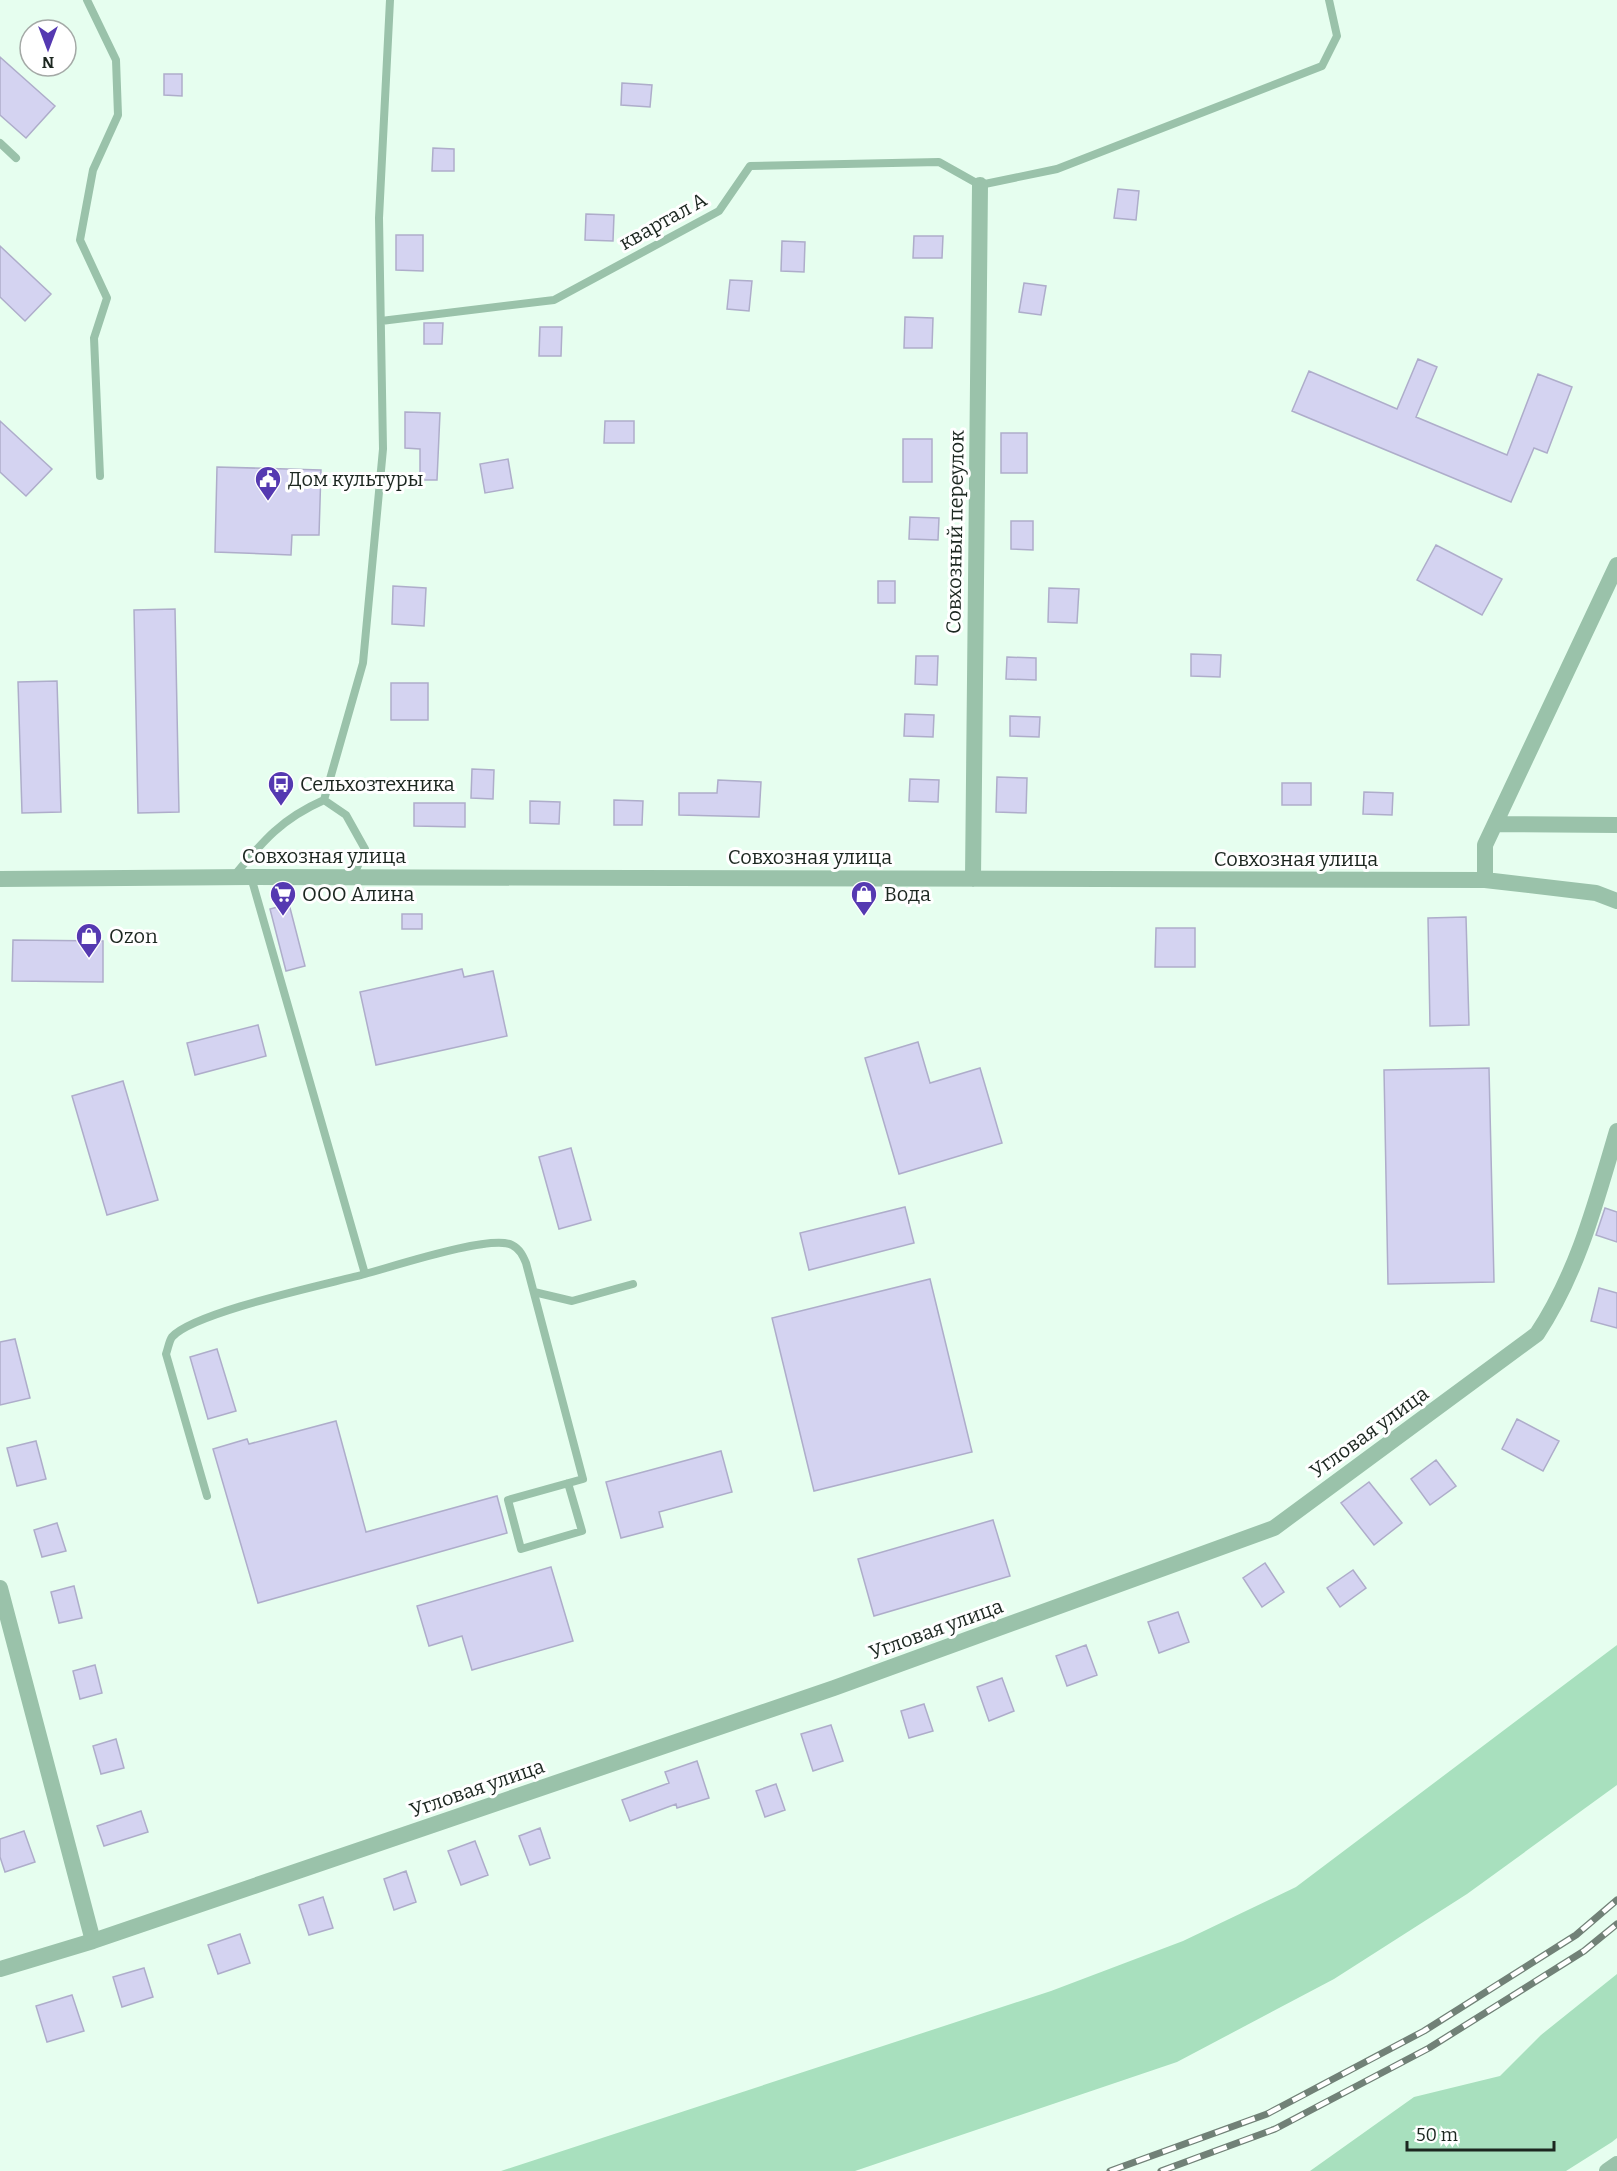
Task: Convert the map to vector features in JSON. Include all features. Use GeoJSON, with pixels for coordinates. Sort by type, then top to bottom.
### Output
{"type":"FeatureCollection","features":[{"type":"Feature","properties":{"kind":"street","name":"Совхозный переулок"},"geometry":{"type":"LineString","coordinates":[[973,879],[980,185]]}},
{"type":"Feature","properties":{"kind":"street"},"geometry":{"type":"LineString","coordinates":[[1485,880],[1485,845],[1617,565]]}},
{"type":"Feature","properties":{"kind":"street"},"geometry":{"type":"LineString","coordinates":[[1495,824],[1617,825]]}},
{"type":"Feature","properties":{"kind":"street","name":"Совхозная улица"},"geometry":{"type":"LineString","coordinates":[[0,879],[353,877],[1485,880],[1596,893],[1617,901]]}},
{"type":"Feature","properties":{"kind":"street","name":"Угловая улица"},"geometry":{"type":"LineString","coordinates":[[0,1969],[93,1941],[834,1688],[1274,1528],[1537,1334],[1559,1301],[1582,1245],[1617,1131]]}},
{"type":"Feature","properties":{"kind":"street"},"geometry":{"type":"LineString","coordinates":[[0,1588],[93,1941]]}},
{"type":"Feature","properties":{"kind":"street"},"geometry":{"type":"LineString","coordinates":[[1607,2171],[1617,2164]]}},
{"type":"Feature","properties":{"kind":"lane"},"geometry":{"type":"LineString","coordinates":[[87,0],[116,60],[118,115],[93,170],[80,240],[106,298],[94,338],[100,476]]}},
{"type":"Feature","properties":{"kind":"lane"},"geometry":{"type":"LineString","coordinates":[[233,877],[272,831],[300,811],[324,800],[363,663],[383,449],[379,218],[390,0]]}},
{"type":"Feature","properties":{"kind":"lane"},"geometry":{"type":"LineString","coordinates":[[980,185],[1057,169],[1322,66],[1337,36],[1329,0]]}},
{"type":"Feature","properties":{"kind":"lane"},"geometry":{"type":"LineString","coordinates":[[0,143],[16,158]]}},
{"type":"Feature","properties":{"kind":"lane","name":"квартал А"},"geometry":{"type":"LineString","coordinates":[[381,321],[554,300],[719,211],[750,166],[939,162],[980,185]]}},
{"type":"Feature","properties":{"kind":"lane"},"geometry":{"type":"LineString","coordinates":[[324,800],[346,815],[365,849],[353,877]]}},
{"type":"Feature","properties":{"kind":"lane"},"geometry":{"type":"LineString","coordinates":[[250,877],[365,1274]]}},
{"type":"Feature","properties":{"kind":"lane"},"geometry":{"type":"LineString","coordinates":[[207,1496],[166,1354],[171,1338],[189,1325],[216,1314],[365,1274],[498,1242],[512,1244],[520,1251],[534,1292],[583,1479],[568,1483],[508,1500],[521,1549],[582,1532],[568,1483]]}},
{"type":"Feature","properties":{"kind":"lane"},"geometry":{"type":"LineString","coordinates":[[534,1292],[572,1301],[633,1284]]}},
{"type":"Feature","properties":{"kind":"green space"},"geometry":{"type":"Polygon","coordinates":[[[1617,1645],[1617,1785],[1467,1894],[1334,1979],[1177,2062],[855,2171],[501,2171],[1051,1991],[1183,1941],[1296,1887],[1617,1645]]]}},
{"type":"Feature","properties":{"kind":"green space"},"geometry":{"type":"Polygon","coordinates":[[[1617,1974],[1617,2138],[1612,2142],[1566,2171],[1310,2171],[1414,2097],[1500,2076],[1541,2035],[1617,1974]]]}},
{"type":"Feature","properties":{"kind":"building"},"geometry":{"type":"Polygon","coordinates":[[[0,57],[18,73],[18,78],[24,78],[55,106],[26,138],[0,115],[0,57]]]}},
{"type":"Feature","properties":{"kind":"building"},"geometry":{"type":"Polygon","coordinates":[[[164,74],[182,74],[182,96],[164,95],[164,74]]]}},
{"type":"Feature","properties":{"kind":"building"},"geometry":{"type":"Polygon","coordinates":[[[622,83],[652,85],[650,107],[621,105],[622,83]]]}},
{"type":"Feature","properties":{"kind":"building"},"geometry":{"type":"Polygon","coordinates":[[[433,148],[454,149],[454,171],[432,171],[433,148]]]}},
{"type":"Feature","properties":{"kind":"building"},"geometry":{"type":"Polygon","coordinates":[[[1118,189],[1139,191],[1136,220],[1114,218],[1118,189]]]}},
{"type":"Feature","properties":{"kind":"building"},"geometry":{"type":"Polygon","coordinates":[[[586,214],[614,215],[613,241],[585,240],[586,214]]]}},
{"type":"Feature","properties":{"kind":"building"},"geometry":{"type":"Polygon","coordinates":[[[396,235],[423,235],[423,271],[396,270],[396,235]]]}},
{"type":"Feature","properties":{"kind":"building"},"geometry":{"type":"Polygon","coordinates":[[[914,236],[943,236],[942,258],[913,258],[914,236]]]}},
{"type":"Feature","properties":{"kind":"building"},"geometry":{"type":"Polygon","coordinates":[[[782,241],[805,242],[804,272],[781,271],[782,241]]]}},
{"type":"Feature","properties":{"kind":"building"},"geometry":{"type":"Polygon","coordinates":[[[0,246],[51,294],[25,321],[0,297],[0,246]]]}},
{"type":"Feature","properties":{"kind":"building"},"geometry":{"type":"Polygon","coordinates":[[[730,280],[752,281],[749,311],[727,309],[730,280]]]}},
{"type":"Feature","properties":{"kind":"building"},"geometry":{"type":"Polygon","coordinates":[[[1024,283],[1046,286],[1041,315],[1019,312],[1024,283]]]}},
{"type":"Feature","properties":{"kind":"building"},"geometry":{"type":"Polygon","coordinates":[[[905,317],[933,318],[932,348],[904,348],[905,317]]]}},
{"type":"Feature","properties":{"kind":"building"},"geometry":{"type":"Polygon","coordinates":[[[424,323],[443,323],[442,344],[424,344],[424,323]]]}},
{"type":"Feature","properties":{"kind":"building"},"geometry":{"type":"Polygon","coordinates":[[[540,327],[562,327],[561,356],[539,356],[540,327]]]}},
{"type":"Feature","properties":{"kind":"building"},"geometry":{"type":"Polygon","coordinates":[[[1418,359],[1437,367],[1416,417],[1507,455],[1538,374],[1572,387],[1547,453],[1534,448],[1511,502],[1292,411],[1309,371],[1397,409],[1418,359]]]}},
{"type":"Feature","properties":{"kind":"building"},"geometry":{"type":"Polygon","coordinates":[[[405,412],[440,413],[437,480],[420,480],[420,449],[405,448],[405,412]]]}},
{"type":"Feature","properties":{"kind":"building"},"geometry":{"type":"Polygon","coordinates":[[[0,421],[52,469],[26,496],[0,472],[0,421]]]}},
{"type":"Feature","properties":{"kind":"building"},"geometry":{"type":"Polygon","coordinates":[[[605,421],[634,421],[634,443],[604,443],[605,421]]]}},
{"type":"Feature","properties":{"kind":"building"},"geometry":{"type":"Polygon","coordinates":[[[1001,433],[1027,433],[1027,473],[1001,473],[1001,433]]]}},
{"type":"Feature","properties":{"kind":"building"},"geometry":{"type":"Polygon","coordinates":[[[903,439],[932,439],[932,482],[903,482],[903,439]]]}},
{"type":"Feature","properties":{"kind":"building"},"geometry":{"type":"Polygon","coordinates":[[[508,459],[513,488],[485,493],[480,464],[508,459]]]}},
{"type":"Feature","properties":{"kind":"building","name":"Дом культуры"},"geometry":{"type":"Polygon","coordinates":[[[217,467],[321,470],[319,535],[292,535],[291,555],[215,552],[217,467]]]}},
{"type":"Feature","properties":{"kind":"building"},"geometry":{"type":"Polygon","coordinates":[[[910,517],[939,518],[938,540],[909,539],[910,517]]]}},
{"type":"Feature","properties":{"kind":"building"},"geometry":{"type":"Polygon","coordinates":[[[1011,521],[1033,521],[1033,550],[1011,549],[1011,521]]]}},
{"type":"Feature","properties":{"kind":"building"},"geometry":{"type":"Polygon","coordinates":[[[1436,545],[1502,579],[1482,615],[1417,580],[1436,545]]]}},
{"type":"Feature","properties":{"kind":"building"},"geometry":{"type":"Polygon","coordinates":[[[878,581],[895,581],[895,603],[878,603],[878,581]]]}},
{"type":"Feature","properties":{"kind":"building"},"geometry":{"type":"Polygon","coordinates":[[[393,586],[426,588],[424,626],[392,624],[393,586]]]}},
{"type":"Feature","properties":{"kind":"building"},"geometry":{"type":"Polygon","coordinates":[[[1049,588],[1079,589],[1077,623],[1048,622],[1049,588]]]}},
{"type":"Feature","properties":{"kind":"building"},"geometry":{"type":"Polygon","coordinates":[[[175,609],[179,812],[138,813],[134,610],[175,609]]]}},
{"type":"Feature","properties":{"kind":"building"},"geometry":{"type":"Polygon","coordinates":[[[1191,654],[1221,655],[1220,677],[1191,676],[1191,654]]]}},
{"type":"Feature","properties":{"kind":"building"},"geometry":{"type":"Polygon","coordinates":[[[916,656],[938,656],[937,685],[915,684],[916,656]]]}},
{"type":"Feature","properties":{"kind":"building"},"geometry":{"type":"Polygon","coordinates":[[[1007,657],[1036,658],[1036,680],[1006,679],[1007,657]]]}},
{"type":"Feature","properties":{"kind":"building"},"geometry":{"type":"Polygon","coordinates":[[[57,681],[61,812],[22,813],[18,682],[57,681]]]}},
{"type":"Feature","properties":{"kind":"building"},"geometry":{"type":"Polygon","coordinates":[[[391,683],[428,683],[428,720],[391,720],[391,683]]]}},
{"type":"Feature","properties":{"kind":"building"},"geometry":{"type":"Polygon","coordinates":[[[905,714],[934,715],[933,737],[904,736],[905,714]]]}},
{"type":"Feature","properties":{"kind":"building"},"geometry":{"type":"Polygon","coordinates":[[[1010,716],[1040,717],[1039,737],[1010,736],[1010,716]]]}},
{"type":"Feature","properties":{"kind":"building"},"geometry":{"type":"Polygon","coordinates":[[[472,769],[494,770],[493,799],[471,798],[472,769]]]}},
{"type":"Feature","properties":{"kind":"building"},"geometry":{"type":"Polygon","coordinates":[[[997,777],[1027,778],[1026,813],[996,812],[997,777]]]}},
{"type":"Feature","properties":{"kind":"building"},"geometry":{"type":"Polygon","coordinates":[[[910,779],[939,780],[938,802],[909,801],[910,779]]]}},
{"type":"Feature","properties":{"kind":"building"},"geometry":{"type":"Polygon","coordinates":[[[718,780],[761,782],[759,817],[679,815],[679,793],[717,793],[718,780]]]}},
{"type":"Feature","properties":{"kind":"building"},"geometry":{"type":"Polygon","coordinates":[[[1282,783],[1311,783],[1311,805],[1282,805],[1282,783]]]}},
{"type":"Feature","properties":{"kind":"building"},"geometry":{"type":"Polygon","coordinates":[[[1364,792],[1393,793],[1392,815],[1363,814],[1364,792]]]}},
{"type":"Feature","properties":{"kind":"building"},"geometry":{"type":"Polygon","coordinates":[[[614,800],[643,801],[642,825],[614,825],[614,800]]]}},
{"type":"Feature","properties":{"kind":"building"},"geometry":{"type":"Polygon","coordinates":[[[530,801],[560,802],[559,824],[530,823],[530,801]]]}},
{"type":"Feature","properties":{"kind":"building"},"geometry":{"type":"Polygon","coordinates":[[[414,803],[465,803],[465,827],[414,826],[414,803]]]}},
{"type":"Feature","properties":{"kind":"building"},"geometry":{"type":"Polygon","coordinates":[[[289,904],[305,966],[286,971],[270,909],[289,904]]]}},
{"type":"Feature","properties":{"kind":"building"},"geometry":{"type":"Polygon","coordinates":[[[402,914],[422,914],[422,929],[402,929],[402,914]]]}},
{"type":"Feature","properties":{"kind":"building"},"geometry":{"type":"Polygon","coordinates":[[[1466,917],[1469,1025],[1430,1026],[1428,918],[1466,917]]]}},
{"type":"Feature","properties":{"kind":"building"},"geometry":{"type":"Polygon","coordinates":[[[1156,928],[1195,928],[1195,967],[1155,967],[1156,928]]]}},
{"type":"Feature","properties":{"kind":"building"},"geometry":{"type":"Polygon","coordinates":[[[13,940],[103,941],[103,982],[12,981],[13,940]]]}},
{"type":"Feature","properties":{"kind":"building"},"geometry":{"type":"Polygon","coordinates":[[[462,969],[464,977],[493,971],[507,1036],[376,1065],[360,992],[462,969]]]}},
{"type":"Feature","properties":{"kind":"building"},"geometry":{"type":"Polygon","coordinates":[[[258,1025],[266,1056],[195,1075],[187,1043],[258,1025]]]}},
{"type":"Feature","properties":{"kind":"building"},"geometry":{"type":"Polygon","coordinates":[[[918,1042],[930,1083],[980,1068],[1002,1143],[899,1174],[865,1058],[918,1042]]]}},
{"type":"Feature","properties":{"kind":"building"},"geometry":{"type":"Polygon","coordinates":[[[1489,1068],[1494,1282],[1388,1284],[1384,1070],[1489,1068]]]}},
{"type":"Feature","properties":{"kind":"building"},"geometry":{"type":"Polygon","coordinates":[[[123,1081],[158,1200],[107,1215],[72,1096],[123,1081]]]}},
{"type":"Feature","properties":{"kind":"building"},"geometry":{"type":"Polygon","coordinates":[[[571,1148],[591,1220],[559,1229],[539,1157],[571,1148]]]}},
{"type":"Feature","properties":{"kind":"building"},"geometry":{"type":"Polygon","coordinates":[[[905,1207],[914,1243],[809,1270],[800,1233],[905,1207]]]}},
{"type":"Feature","properties":{"kind":"building"},"geometry":{"type":"Polygon","coordinates":[[[1605,1208],[1617,1212],[1617,1242],[1596,1235],[1605,1208]]]}},
{"type":"Feature","properties":{"kind":"building"},"geometry":{"type":"Polygon","coordinates":[[[930,1279],[972,1452],[814,1491],[772,1318],[930,1279]]]}},
{"type":"Feature","properties":{"kind":"building"},"geometry":{"type":"Polygon","coordinates":[[[1599,1288],[1617,1293],[1617,1328],[1591,1321],[1599,1288]]]}},
{"type":"Feature","properties":{"kind":"building"},"geometry":{"type":"Polygon","coordinates":[[[15,1339],[30,1398],[0,1405],[0,1342],[15,1339]]]}},
{"type":"Feature","properties":{"kind":"building"},"geometry":{"type":"Polygon","coordinates":[[[217,1349],[236,1411],[208,1419],[190,1357],[217,1349]]]}},
{"type":"Feature","properties":{"kind":"building"},"geometry":{"type":"Polygon","coordinates":[[[1517,1419],[1559,1441],[1543,1471],[1502,1449],[1517,1419]]]}},
{"type":"Feature","properties":{"kind":"building"},"geometry":{"type":"Polygon","coordinates":[[[336,1421],[366,1532],[497,1496],[507,1533],[258,1603],[213,1449],[247,1439],[249,1444],[336,1421]]]}},
{"type":"Feature","properties":{"kind":"building"},"geometry":{"type":"Polygon","coordinates":[[[36,1441],[46,1479],[17,1486],[7,1448],[36,1441]]]}},
{"type":"Feature","properties":{"kind":"building"},"geometry":{"type":"Polygon","coordinates":[[[721,1451],[732,1492],[659,1512],[663,1527],[621,1538],[606,1482],[721,1451]]]}},
{"type":"Feature","properties":{"kind":"building"},"geometry":{"type":"Polygon","coordinates":[[[1436,1460],[1456,1486],[1430,1505],[1411,1479],[1436,1460]]]}},
{"type":"Feature","properties":{"kind":"building"},"geometry":{"type":"Polygon","coordinates":[[[1369,1482],[1402,1523],[1374,1545],[1341,1503],[1369,1482]]]}},
{"type":"Feature","properties":{"kind":"building"},"geometry":{"type":"Polygon","coordinates":[[[993,1520],[1010,1576],[874,1616],[858,1559],[993,1520]]]}},
{"type":"Feature","properties":{"kind":"building"},"geometry":{"type":"Polygon","coordinates":[[[57,1523],[66,1551],[42,1557],[34,1530],[57,1523]]]}},
{"type":"Feature","properties":{"kind":"building"},"geometry":{"type":"Polygon","coordinates":[[[1265,1563],[1284,1592],[1262,1607],[1243,1578],[1265,1563]]]}},
{"type":"Feature","properties":{"kind":"building"},"geometry":{"type":"Polygon","coordinates":[[[551,1567],[573,1641],[472,1670],[462,1636],[429,1646],[417,1606],[551,1567]]]}},
{"type":"Feature","properties":{"kind":"building"},"geometry":{"type":"Polygon","coordinates":[[[1353,1570],[1366,1588],[1340,1607],[1327,1588],[1353,1570]]]}},
{"type":"Feature","properties":{"kind":"building"},"geometry":{"type":"Polygon","coordinates":[[[74,1586],[82,1618],[59,1623],[51,1592],[74,1586]]]}},
{"type":"Feature","properties":{"kind":"building"},"geometry":{"type":"Polygon","coordinates":[[[1178,1612],[1189,1642],[1159,1653],[1148,1622],[1178,1612]]]}},
{"type":"Feature","properties":{"kind":"building"},"geometry":{"type":"Polygon","coordinates":[[[1086,1645],[1097,1675],[1067,1686],[1056,1656],[1086,1645]]]}},
{"type":"Feature","properties":{"kind":"building"},"geometry":{"type":"Polygon","coordinates":[[[95,1665],[102,1693],[80,1699],[73,1671],[95,1665]]]}},
{"type":"Feature","properties":{"kind":"building"},"geometry":{"type":"Polygon","coordinates":[[[1002,1678],[1014,1711],[989,1721],[977,1687],[1002,1678]]]}},
{"type":"Feature","properties":{"kind":"building"},"geometry":{"type":"Polygon","coordinates":[[[924,1704],[933,1731],[909,1738],[901,1711],[924,1704]]]}},
{"type":"Feature","properties":{"kind":"building"},"geometry":{"type":"Polygon","coordinates":[[[831,1725],[843,1761],[813,1771],[801,1734],[831,1725]]]}},
{"type":"Feature","properties":{"kind":"building"},"geometry":{"type":"Polygon","coordinates":[[[116,1739],[124,1768],[101,1774],[93,1746],[116,1739]]]}},
{"type":"Feature","properties":{"kind":"building"},"geometry":{"type":"Polygon","coordinates":[[[697,1761],[709,1798],[677,1808],[676,1804],[630,1821],[622,1800],[669,1783],[665,1772],[697,1761]]]}},
{"type":"Feature","properties":{"kind":"building"},"geometry":{"type":"Polygon","coordinates":[[[776,1784],[785,1810],[765,1817],[756,1791],[776,1784]]]}},
{"type":"Feature","properties":{"kind":"building"},"geometry":{"type":"Polygon","coordinates":[[[141,1811],[148,1832],[104,1846],[97,1826],[141,1811]]]}},
{"type":"Feature","properties":{"kind":"building"},"geometry":{"type":"Polygon","coordinates":[[[540,1828],[550,1858],[530,1865],[519,1836],[540,1828]]]}},
{"type":"Feature","properties":{"kind":"building"},"geometry":{"type":"Polygon","coordinates":[[[24,1831],[35,1862],[5,1872],[0,1857],[0,1839],[24,1831]]]}},
{"type":"Feature","properties":{"kind":"building"},"geometry":{"type":"Polygon","coordinates":[[[475,1841],[488,1875],[461,1885],[448,1851],[475,1841]]]}},
{"type":"Feature","properties":{"kind":"building"},"geometry":{"type":"Polygon","coordinates":[[[406,1871],[416,1902],[394,1910],[384,1879],[406,1871]]]}},
{"type":"Feature","properties":{"kind":"building"},"geometry":{"type":"Polygon","coordinates":[[[323,1897],[333,1928],[309,1935],[299,1905],[323,1897]]]}},
{"type":"Feature","properties":{"kind":"building"},"geometry":{"type":"Polygon","coordinates":[[[240,1934],[250,1963],[218,1974],[208,1945],[240,1934]]]}},
{"type":"Feature","properties":{"kind":"building"},"geometry":{"type":"Polygon","coordinates":[[[144,1968],[153,1997],[122,2007],[113,1977],[144,1968]]]}},
{"type":"Feature","properties":{"kind":"building"},"geometry":{"type":"Polygon","coordinates":[[[72,1995],[84,2031],[47,2042],[36,2006],[72,1995]]]}},
{"type":"Feature","properties":{"kind":"railway"},"geometry":{"type":"LineString","coordinates":[[1110,2171],[1267,2114],[1424,2031],[1576,1935],[1617,1900]]}},
{"type":"Feature","properties":{"kind":"railway"},"geometry":{"type":"LineString","coordinates":[[1161,2171],[1275,2129],[1429,2048],[1584,1951],[1617,1924]]}},
{"type":"Feature","properties":{"kind":"place","name":"Дом культуры"},"geometry":{"type":"Point","coordinates":[268,502]}},
{"type":"Feature","properties":{"kind":"place","name":"Сельхозтехника"},"geometry":{"type":"Point","coordinates":[281,807]}},
{"type":"Feature","properties":{"kind":"place","name":"ООО Алина"},"geometry":{"type":"Point","coordinates":[283,917]}},
{"type":"Feature","properties":{"kind":"place","name":"Вода"},"geometry":{"type":"Point","coordinates":[864,917]}},
{"type":"Feature","properties":{"kind":"place","name":"Ozon"},"geometry":{"type":"Point","coordinates":[89,959]}}]}
